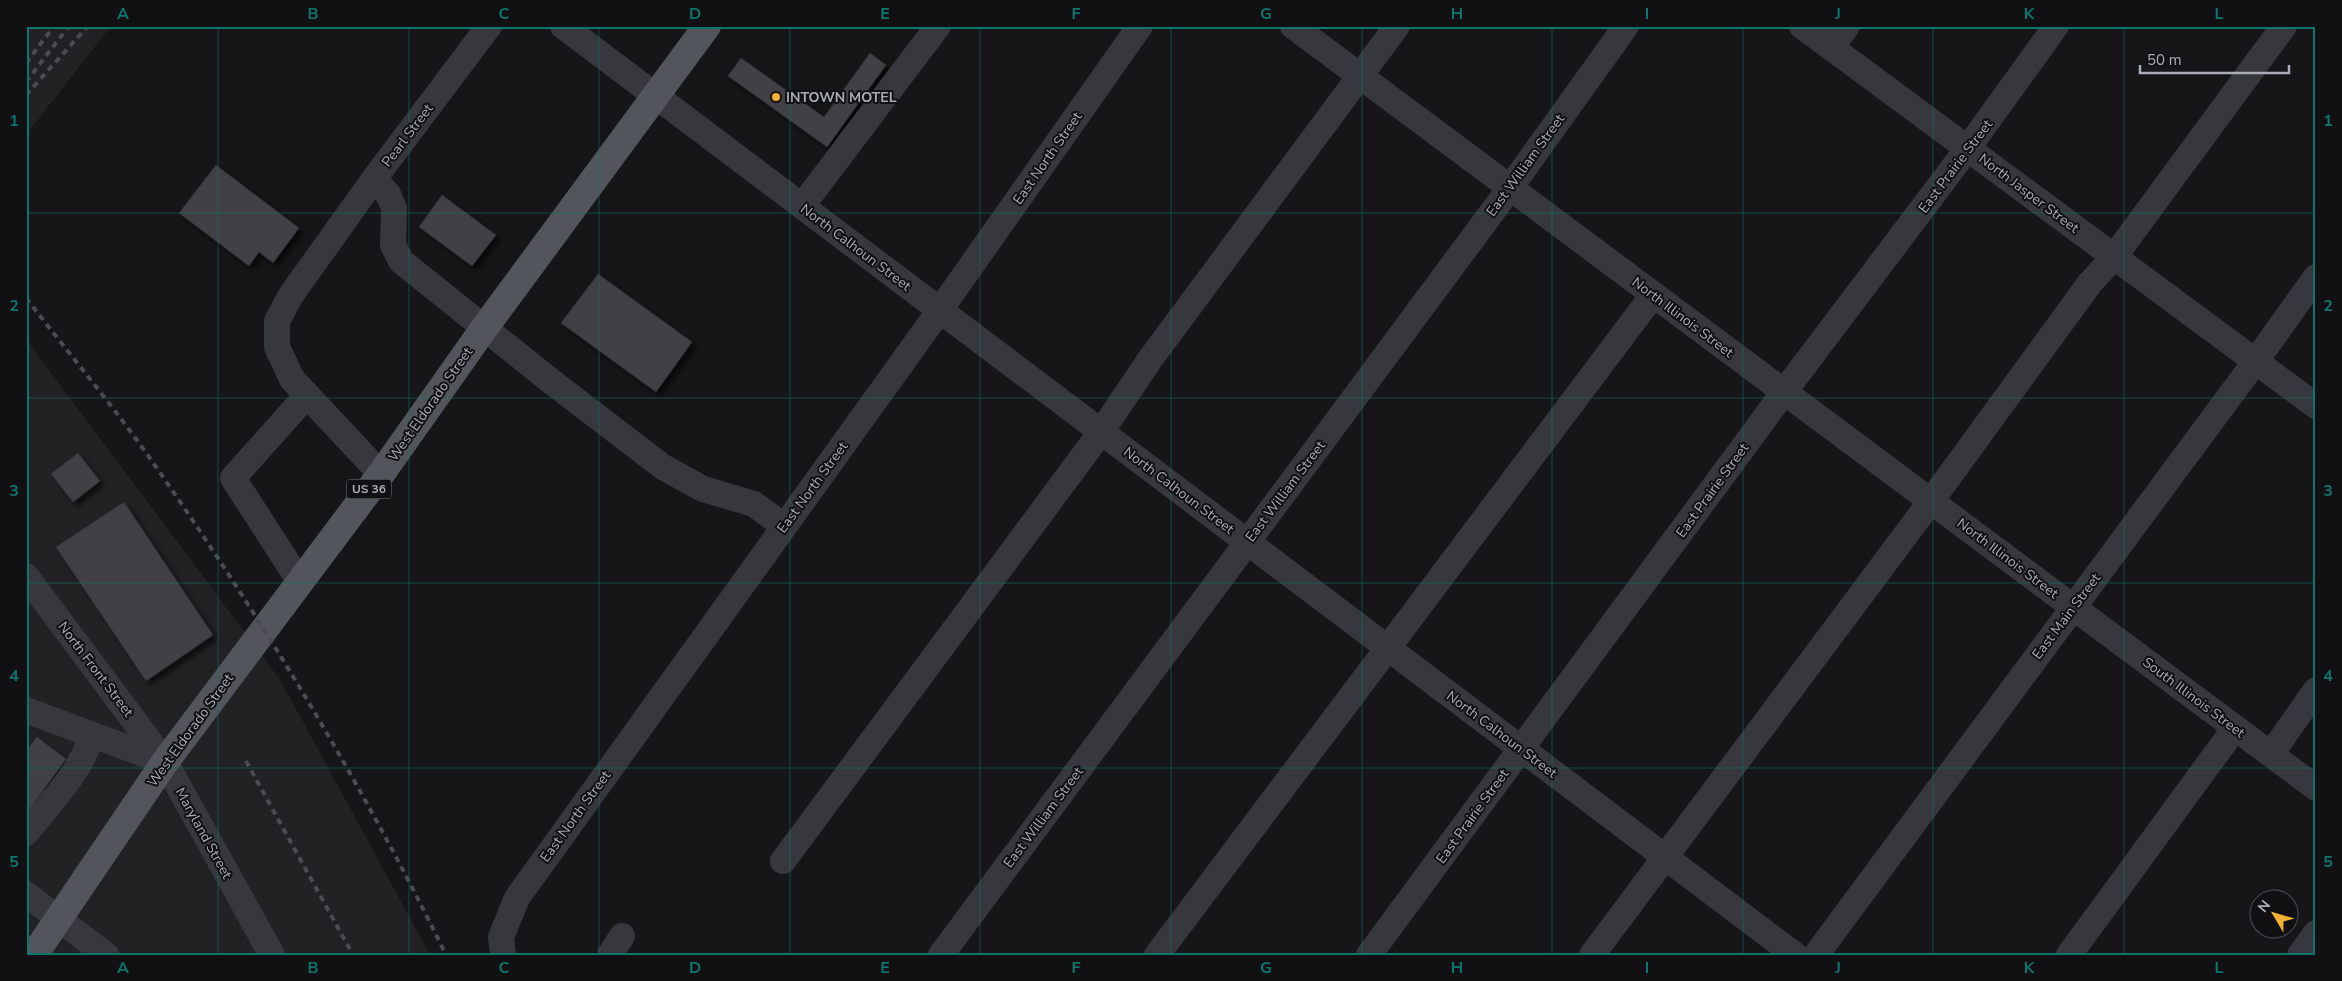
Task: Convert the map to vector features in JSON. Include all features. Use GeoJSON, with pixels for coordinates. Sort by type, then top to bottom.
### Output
{"type":"FeatureCollection","features":[{"type":"Feature","properties":{"kind":"main road","name":"West Eldorado Street"},"geometry":{"type":"LineString","coordinates":[[34,955],[60,920],[165,762],[380,474],[484,327],[707,26]]}},
{"type":"Feature","properties":{"kind":"street","name":"Pearl Street"},"geometry":{"type":"LineString","coordinates":[[380,474],[292,379],[277,347],[277,321],[291,295],[374,179],[489,26]]}},
{"type":"Feature","properties":{"kind":"street","name":"North Calhoun Street"},"geometry":{"type":"LineString","coordinates":[[563,26],[1795,955]]}},
{"type":"Feature","properties":{"kind":"street"},"geometry":{"type":"LineString","coordinates":[[802,206],[938,26]]}},
{"type":"Feature","properties":{"kind":"street","name":"East North Street"},"geometry":{"type":"LineString","coordinates":[[503,955],[501,937],[517,898],[940,310],[1140,26]]}},
{"type":"Feature","properties":{"kind":"street","name":"North Illinois Street"},"geometry":{"type":"LineString","coordinates":[[1293,26],[2073,607]]}},
{"type":"Feature","properties":{"kind":"street"},"geometry":{"type":"LineString","coordinates":[[783,861],[1101,432],[1151,358],[1397,26]]}},
{"type":"Feature","properties":{"kind":"street","name":"East William Street"},"geometry":{"type":"LineString","coordinates":[[941,955],[1510,188],[1626,26]]}},
{"type":"Feature","properties":{"kind":"street","name":"North Jasper Street"},"geometry":{"type":"LineString","coordinates":[[1802,26],[2316,406]]}},
{"type":"Feature","properties":{"kind":"street"},"geometry":{"type":"LineString","coordinates":[[1831,48],[1847,26]]}},
{"type":"Feature","properties":{"kind":"street","name":"East Prairie Street"},"geometry":{"type":"LineString","coordinates":[[1370,955],[1784,392],[1968,148],[2056,26]]}},
{"type":"Feature","properties":{"kind":"street"},"geometry":{"type":"LineString","coordinates":[[1592,955],[1664,856],[1931,501],[2084,291],[2114,257],[2284,26]]}},
{"type":"Feature","properties":{"kind":"street"},"geometry":{"type":"LineString","coordinates":[[374,179],[388,194],[394,208],[394,245],[401,260],[663,468],[702,489],[754,504],[784,526]]}},
{"type":"Feature","properties":{"kind":"street","name":"East Main Street"},"geometry":{"type":"LineString","coordinates":[[1816,955],[2256,362],[2316,277]]}},
{"type":"Feature","properties":{"kind":"street"},"geometry":{"type":"LineString","coordinates":[[1157,955],[1653,295]]}},
{"type":"Feature","properties":{"kind":"street"},"geometry":{"type":"LineString","coordinates":[[300,582],[233,478],[307,395]]}},
{"type":"Feature","properties":{"kind":"street","name":"North Front Street"},"geometry":{"type":"LineString","coordinates":[[26,576],[165,762]]}},
{"type":"Feature","properties":{"kind":"street","name":"South Illinois Street"},"geometry":{"type":"LineString","coordinates":[[2073,607],[2316,788]]}},
{"type":"Feature","properties":{"kind":"street"},"geometry":{"type":"LineString","coordinates":[[2271,754],[2308,717],[2316,690]]}},
{"type":"Feature","properties":{"kind":"street"},"geometry":{"type":"LineString","coordinates":[[26,710],[165,762]]}},
{"type":"Feature","properties":{"kind":"street"},"geometry":{"type":"LineString","coordinates":[[2069,955],[2235,728]]}},
{"type":"Feature","properties":{"kind":"street"},"geometry":{"type":"LineString","coordinates":[[26,833],[77,767],[88,748],[92,735]]}},
{"type":"Feature","properties":{"kind":"street","name":"Maryland Street"},"geometry":{"type":"LineString","coordinates":[[165,762],[272,955]]}},
{"type":"Feature","properties":{"kind":"street"},"geometry":{"type":"LineString","coordinates":[[26,894],[106,955]]}},
{"type":"Feature","properties":{"kind":"street"},"geometry":{"type":"LineString","coordinates":[[2300,955],[2316,933]]}},
{"type":"Feature","properties":{"kind":"shaded area"},"geometry":{"type":"Polygon","coordinates":[[[26,26],[111,26],[26,135],[26,26]]]}},
{"type":"Feature","properties":{"kind":"shaded area"},"geometry":{"type":"Polygon","coordinates":[[[26,339],[281,681],[430,955],[26,955],[26,339]]]}},
{"type":"Feature","properties":{"kind":"building","name":"INTOWN MOTEL"},"geometry":{"type":"Polygon","coordinates":[[[870,53],[886,65],[827,147],[728,76],[741,58],[824,117],[870,53]]]}},
{"type":"Feature","properties":{"kind":"building"},"geometry":{"type":"Polygon","coordinates":[[[216,165],[299,228],[273,263],[259,252],[249,266],[179,213],[216,165]]]}},
{"type":"Feature","properties":{"kind":"building"},"geometry":{"type":"Polygon","coordinates":[[[442,195],[496,235],[472,266],[419,227],[442,195]]]}},
{"type":"Feature","properties":{"kind":"building"},"geometry":{"type":"Polygon","coordinates":[[[598,274],[692,342],[656,392],[561,323],[598,274]]]}},
{"type":"Feature","properties":{"kind":"building"},"geometry":{"type":"Polygon","coordinates":[[[78,453],[100,481],[73,502],[51,474],[78,453]]]}},
{"type":"Feature","properties":{"kind":"building"},"geometry":{"type":"Polygon","coordinates":[[[124,502],[213,635],[146,681],[56,547],[124,502]]]}},
{"type":"Feature","properties":{"kind":"building"},"geometry":{"type":"Polygon","coordinates":[[[37,737],[66,759],[26,814],[26,751],[37,737]]]}},
{"type":"Feature","properties":{"kind":"railway"},"geometry":{"type":"LineString","coordinates":[[26,63],[54,26]]}},
{"type":"Feature","properties":{"kind":"railway"},"geometry":{"type":"LineString","coordinates":[[26,82],[69,26]]}},
{"type":"Feature","properties":{"kind":"railway"},"geometry":{"type":"LineString","coordinates":[[26,95],[88,26]]}},
{"type":"Feature","properties":{"kind":"railway"},"geometry":{"type":"LineString","coordinates":[[26,298],[104,396],[149,457],[269,638],[344,763],[446,955]]}},
{"type":"Feature","properties":{"kind":"railway"},"geometry":{"type":"LineString","coordinates":[[246,761],[353,955]]}},
{"type":"Feature","properties":{"kind":"place","name":"INTOWN MOTEL"},"geometry":{"type":"Point","coordinates":[776,97]}}]}
